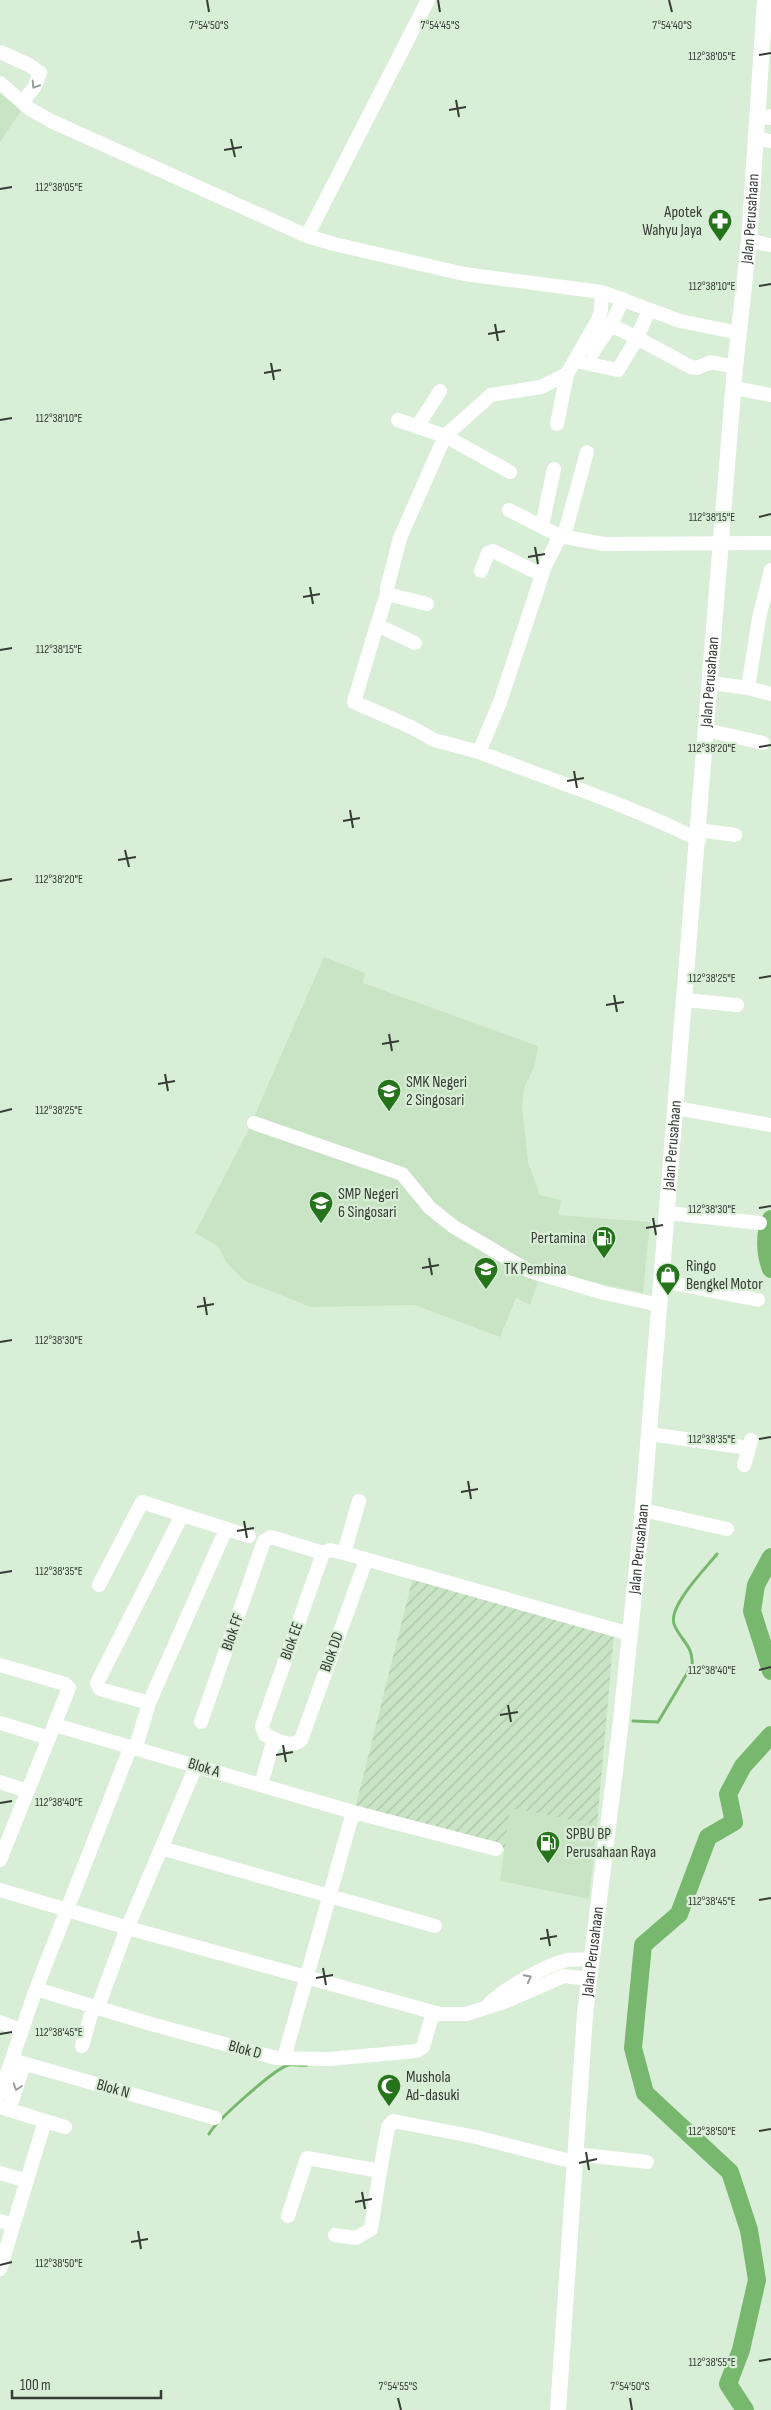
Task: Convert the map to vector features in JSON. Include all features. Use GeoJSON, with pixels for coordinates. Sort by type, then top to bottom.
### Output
{"type":"FeatureCollection","features":[{"type":"Feature","properties":{"kind":"main road","name":"Jalan Perusahaan"},"geometry":{"type":"LineString","coordinates":[[558,2410],[574,2158],[589,1980],[643,1510],[699,835],[735,367],[749,241],[767,117],[765,0]]}},
{"type":"Feature","properties":{"kind":"street"},"geometry":{"type":"LineString","coordinates":[[307,236],[428,0]]}},
{"type":"Feature","properties":{"kind":"street"},"geometry":{"type":"LineString","coordinates":[[0,52],[29,65],[40,73],[34,88],[22,102]]}},
{"type":"Feature","properties":{"kind":"street"},"geometry":{"type":"LineString","coordinates":[[0,83],[22,102],[51,121],[307,236],[464,274],[602,292],[680,321],[739,333]]}},
{"type":"Feature","properties":{"kind":"street"},"geometry":{"type":"LineString","coordinates":[[749,241],[771,245]]}},
{"type":"Feature","properties":{"kind":"street"},"geometry":{"type":"LineString","coordinates":[[557,424],[567,374],[576,361],[600,315],[602,292]]}},
{"type":"Feature","properties":{"kind":"street"},"geometry":{"type":"LineString","coordinates":[[593,352],[611,325],[623,299]]}},
{"type":"Feature","properties":{"kind":"street"},"geometry":{"type":"LineString","coordinates":[[576,361],[618,370],[637,338],[649,310]]}},
{"type":"Feature","properties":{"kind":"street"},"geometry":{"type":"LineString","coordinates":[[611,325],[691,367],[698,368],[712,362],[735,367]]}},
{"type":"Feature","properties":{"kind":"street"},"geometry":{"type":"LineString","coordinates":[[567,374],[541,387],[491,395],[445,436],[400,538],[390,570],[387,594],[354,697],[354,703],[434,740],[479,752],[586,791],[667,824],[699,835],[735,835]]}},
{"type":"Feature","properties":{"kind":"street"},"geometry":{"type":"LineString","coordinates":[[734,388],[771,394]]}},
{"type":"Feature","properties":{"kind":"street"},"geometry":{"type":"LineString","coordinates":[[416,427],[440,391]]}},
{"type":"Feature","properties":{"kind":"street"},"geometry":{"type":"LineString","coordinates":[[398,420],[445,436],[510,472]]}},
{"type":"Feature","properties":{"kind":"street"},"geometry":{"type":"LineString","coordinates":[[479,752],[500,702],[542,575],[562,536],[587,452]]}},
{"type":"Feature","properties":{"kind":"street"},"geometry":{"type":"LineString","coordinates":[[542,526],[554,469]]}},
{"type":"Feature","properties":{"kind":"street"},"geometry":{"type":"LineString","coordinates":[[509,510],[562,536],[604,544],[722,542],[771,544]]}},
{"type":"Feature","properties":{"kind":"street"},"geometry":{"type":"LineString","coordinates":[[481,571],[488,553],[493,551],[542,575]]}},
{"type":"Feature","properties":{"kind":"street"},"geometry":{"type":"LineString","coordinates":[[748,688],[759,618],[771,570]]}},
{"type":"Feature","properties":{"kind":"street"},"geometry":{"type":"LineString","coordinates":[[387,594],[428,604]]}},
{"type":"Feature","properties":{"kind":"street"},"geometry":{"type":"LineString","coordinates":[[377,625],[415,643]]}},
{"type":"Feature","properties":{"kind":"street"},"geometry":{"type":"LineString","coordinates":[[711,684],[748,688],[771,694]]}},
{"type":"Feature","properties":{"kind":"street"},"geometry":{"type":"LineString","coordinates":[[706,730],[763,743]]}},
{"type":"Feature","properties":{"kind":"street"},"geometry":{"type":"LineString","coordinates":[[685,1000],[736,1005]]}},
{"type":"Feature","properties":{"kind":"street"},"geometry":{"type":"LineString","coordinates":[[676,1108],[771,1125]]}},
{"type":"Feature","properties":{"kind":"street"},"geometry":{"type":"LineString","coordinates":[[254,1123],[402,1174],[430,1208],[454,1227],[527,1270],[604,1293],[660,1305]]}},
{"type":"Feature","properties":{"kind":"street"},"geometry":{"type":"LineString","coordinates":[[668,1213],[760,1223]]}},
{"type":"Feature","properties":{"kind":"street"},"geometry":{"type":"LineString","coordinates":[[662,1281],[758,1300]]}},
{"type":"Feature","properties":{"kind":"street"},"geometry":{"type":"LineString","coordinates":[[649,1434],[750,1444],[744,1465]]}},
{"type":"Feature","properties":{"kind":"street"},"geometry":{"type":"LineString","coordinates":[[344,1553],[359,1500]]}},
{"type":"Feature","properties":{"kind":"street"},"geometry":{"type":"LineString","coordinates":[[99,1585],[140,1503],[144,1502],[249,1536]]}},
{"type":"Feature","properties":{"kind":"street"},"geometry":{"type":"LineString","coordinates":[[643,1510],[727,1529]]}},
{"type":"Feature","properties":{"kind":"street"},"geometry":{"type":"LineString","coordinates":[[145,1701],[100,1689],[97,1683],[182,1514]]}},
{"type":"Feature","properties":{"kind":"street"},"geometry":{"type":"LineString","coordinates":[[65,2127],[5,2108],[18,2062],[21,2030],[132,1746],[145,1701],[226,1529]]}},
{"type":"Feature","properties":{"kind":"street","name":"Blok FF"},"geometry":{"type":"LineString","coordinates":[[201,1722],[264,1541],[271,1537],[323,1553]]}},
{"type":"Feature","properties":{"kind":"street"},"geometry":{"type":"LineString","coordinates":[[323,1553],[330,1550],[344,1553],[630,1634]]}},
{"type":"Feature","properties":{"kind":"street","name":"Blok EE"},"geometry":{"type":"LineString","coordinates":[[274,1739],[265,1735],[262,1730],[323,1553]]}},
{"type":"Feature","properties":{"kind":"street","name":"Blok DD"},"geometry":{"type":"LineString","coordinates":[[274,1739],[289,1744],[297,1744],[301,1740],[366,1560]]}},
{"type":"Feature","properties":{"kind":"street"},"geometry":{"type":"LineString","coordinates":[[0,1665],[67,1685],[69,1692],[0,1860]]}},
{"type":"Feature","properties":{"kind":"street"},"geometry":{"type":"LineString","coordinates":[[0,1723],[49,1738]]}},
{"type":"Feature","properties":{"kind":"street","name":"Blok A"},"geometry":{"type":"LineString","coordinates":[[56,1724],[353,1812],[496,1849]]}},
{"type":"Feature","properties":{"kind":"street"},"geometry":{"type":"LineString","coordinates":[[261,1785],[274,1739]]}},
{"type":"Feature","properties":{"kind":"street"},"geometry":{"type":"LineString","coordinates":[[82,2046],[92,2011],[99,2004],[128,1928],[196,1766]]}},
{"type":"Feature","properties":{"kind":"street"},"geometry":{"type":"LineString","coordinates":[[0,1782],[28,1790]]}},
{"type":"Feature","properties":{"kind":"street"},"geometry":{"type":"LineString","coordinates":[[284,2058],[353,1812]]}},
{"type":"Feature","properties":{"kind":"street"},"geometry":{"type":"LineString","coordinates":[[161,1848],[435,1926]]}},
{"type":"Feature","properties":{"kind":"street"},"geometry":{"type":"LineString","coordinates":[[0,1890],[67,1911],[433,2012],[466,2014],[488,2005],[504,2002],[558,1978],[589,1980]]}},
{"type":"Feature","properties":{"kind":"street"},"geometry":{"type":"LineString","coordinates":[[488,2005],[499,1994],[556,1964],[569,1960],[591,1960]]}},
{"type":"Feature","properties":{"kind":"street","name":"Blok D"},"geometry":{"type":"LineString","coordinates":[[36,1989],[276,2058],[330,2059],[420,2050],[423,2047],[433,2012]]}},
{"type":"Feature","properties":{"kind":"street"},"geometry":{"type":"LineString","coordinates":[[0,2022],[21,2030]]}},
{"type":"Feature","properties":{"kind":"street"},"geometry":{"type":"LineString","coordinates":[[0,2094],[18,2062]]}},
{"type":"Feature","properties":{"kind":"street","name":"Blok N"},"geometry":{"type":"LineString","coordinates":[[18,2062],[215,2118]]}},
{"type":"Feature","properties":{"kind":"street"},"geometry":{"type":"LineString","coordinates":[[335,2235],[356,2238],[371,2229],[388,2128],[393,2121],[398,2120],[574,2158],[647,2162]]}},
{"type":"Feature","properties":{"kind":"street"},"geometry":{"type":"LineString","coordinates":[[0,2267],[7,2223],[27,2181],[45,2121]]}},
{"type":"Feature","properties":{"kind":"street"},"geometry":{"type":"LineString","coordinates":[[288,2216],[306,2158],[380,2170]]}},
{"type":"Feature","properties":{"kind":"street"},"geometry":{"type":"LineString","coordinates":[[0,2172],[27,2181]]}},
{"type":"Feature","properties":{"kind":"shaded area"},"geometry":{"type":"Polygon","coordinates":[[[0,90],[21,111],[0,142],[0,90]]]}},
{"type":"Feature","properties":{"kind":"shaded area","name":"SMK Negeri 2 Singosari"},"geometry":{"type":"Polygon","coordinates":[[[324,957],[365,973],[363,983],[538,1046],[535,1065],[524,1088],[522,1106],[528,1162],[540,1195],[561,1200],[558,1215],[650,1222],[643,1293],[539,1270],[446,1215],[423,1192],[410,1174],[253,1119],[324,957]]]}},
{"type":"Feature","properties":{"kind":"shaded area","name":"SMP Negeri 6 Singosari"},"geometry":{"type":"Polygon","coordinates":[[[250,1127],[391,1175],[401,1181],[521,1274],[538,1282],[530,1305],[516,1298],[500,1337],[415,1305],[311,1307],[245,1281],[226,1262],[218,1246],[195,1233],[250,1127]]]}},
{"type":"Feature","properties":{"kind":"shaded area"},"geometry":{"type":"Polygon","coordinates":[[[413,1577],[614,1633],[597,1825],[510,1808],[505,1848],[355,1809],[413,1577]]]}},
{"type":"Feature","properties":{"kind":"shaded area","name":"SPBU BP Perusahaan Raya"},"geometry":{"type":"Polygon","coordinates":[[[510,1808],[597,1825],[589,1899],[500,1881],[510,1808]]]}},
{"type":"Feature","properties":{"kind":"waterway"},"geometry":{"type":"LineString","coordinates":[[771,1219],[767,1231],[766,1244],[767,1257],[771,1269]]}},
{"type":"Feature","properties":{"kind":"waterway"},"geometry":{"type":"LineString","coordinates":[[633,1721],[658,1722],[692,1665],[691,1653],[674,1624],[674,1616],[682,1598],[717,1554]]}},
{"type":"Feature","properties":{"kind":"waterway"},"geometry":{"type":"LineString","coordinates":[[771,1557],[756,1585],[752,1611],[771,1671]]}},
{"type":"Feature","properties":{"kind":"waterway"},"geometry":{"type":"LineString","coordinates":[[745,2410],[728,2384],[741,2350],[757,2280],[749,2230],[730,2172],[645,2093],[633,2048],[643,1945],[679,1914],[708,1837],[734,1822],[728,1794],[743,1766],[771,1735]]}},
{"type":"Feature","properties":{"kind":"waterway"},"geometry":{"type":"LineString","coordinates":[[209,2134],[233,2108],[270,2076],[288,2065],[307,2065]]}},
{"type":"Feature","properties":{"kind":"place","name":"Apotek Wahyu Jaya"},"geometry":{"type":"Point","coordinates":[720,242]}},
{"type":"Feature","properties":{"kind":"place","name":"SMK Negeri 2 Singosari"},"geometry":{"type":"Point","coordinates":[389,1112]}},
{"type":"Feature","properties":{"kind":"place","name":"SMP Negeri 6 Singosari"},"geometry":{"type":"Point","coordinates":[321,1224]}},
{"type":"Feature","properties":{"kind":"place","name":"Pertamina"},"geometry":{"type":"Point","coordinates":[604,1259]}},
{"type":"Feature","properties":{"kind":"place","name":"TK Pembina"},"geometry":{"type":"Point","coordinates":[486,1290]}},
{"type":"Feature","properties":{"kind":"place","name":"Ringo Bengkel Motor"},"geometry":{"type":"Point","coordinates":[668,1296]}},
{"type":"Feature","properties":{"kind":"place","name":"SPBU BP Perusahaan Raya"},"geometry":{"type":"Point","coordinates":[548,1864]}},
{"type":"Feature","properties":{"kind":"place","name":"Mushola Ad-dasuki"},"geometry":{"type":"Point","coordinates":[389,2107]}}]}
